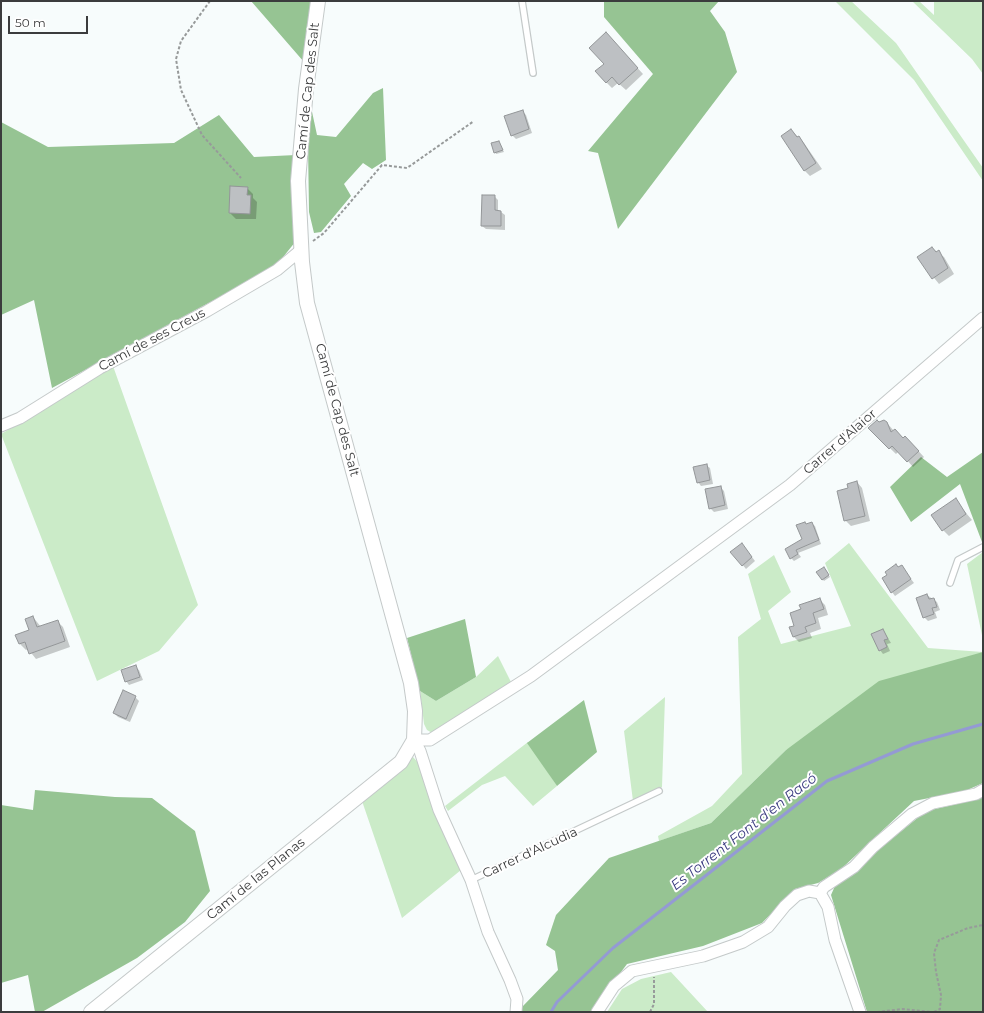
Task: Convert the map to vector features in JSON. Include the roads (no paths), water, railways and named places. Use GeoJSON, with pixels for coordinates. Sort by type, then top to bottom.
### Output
{"type":"FeatureCollection","features":[{"type":"Feature","properties":{"kind":"street","name":"Camí de Cap des Salt"},"geometry":{"type":"LineString","coordinates":[[318,1],[306,89],[298,181],[301,250],[307,303],[411,683],[415,711],[414,740],[420,752],[439,810]]}},
{"type":"Feature","properties":{"kind":"street","name":"Camí de ses Creus"},"geometry":{"type":"LineString","coordinates":[[1,426],[20,418],[100,368],[207,311],[277,270],[301,250]]}},
{"type":"Feature","properties":{"kind":"street","name":"Carrer d'Alaior"},"geometry":{"type":"LineString","coordinates":[[414,740],[430,740],[531,676],[790,485],[983,318]]}},
{"type":"Feature","properties":{"kind":"street","name":"Camí de las Planas"},"geometry":{"type":"LineString","coordinates":[[90,1012],[401,762],[414,740]]}},
{"type":"Feature","properties":{"kind":"street"},"geometry":{"type":"LineString","coordinates":[[820,893],[824,887],[854,867],[879,841],[912,814],[933,803],[976,794],[983,790]]}},
{"type":"Feature","properties":{"kind":"street","name":"Carrer d'Alcudia"},"geometry":{"type":"LineString","coordinates":[[439,810],[471,880]]}},
{"type":"Feature","properties":{"kind":"street"},"geometry":{"type":"LineString","coordinates":[[471,880],[488,932],[517,999],[516,1012]]}},
{"type":"Feature","properties":{"kind":"street"},"geometry":{"type":"LineString","coordinates":[[597,1012],[614,986],[632,971],[703,956],[743,942],[768,927],[785,906],[797,896],[809,891],[820,893],[828,907],[835,940],[860,1012]]}},
{"type":"Feature","properties":{"kind":"lane"},"geometry":{"type":"LineString","coordinates":[[522,1],[533,73]]}},
{"type":"Feature","properties":{"kind":"lane"},"geometry":{"type":"LineString","coordinates":[[950,583],[958,560],[983,547]]}},
{"type":"Feature","properties":{"kind":"lane","name":"Carrer d'Alcudia"},"geometry":{"type":"LineString","coordinates":[[471,880],[659,790]]}},
{"type":"Feature","properties":{"kind":"waterway","name":"Es Torrent Font d'en Racó"},"geometry":{"type":"LineString","coordinates":[[551,1012],[557,1002],[613,948],[827,781],[913,744],[983,724]]}}]}
